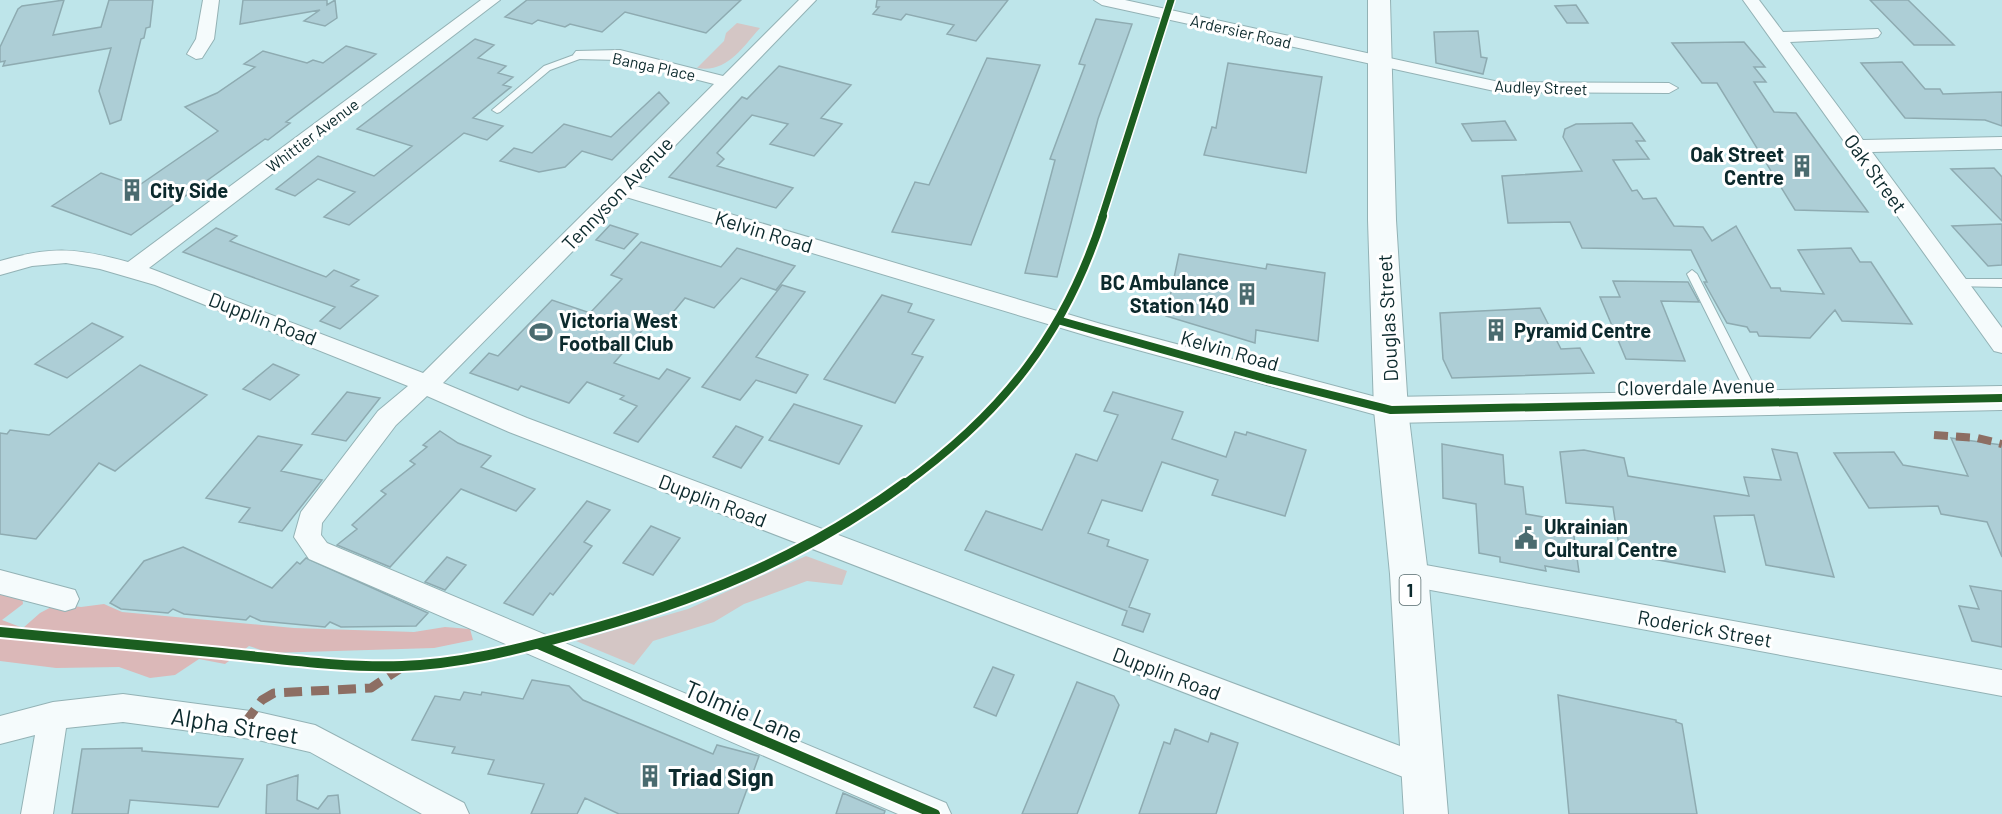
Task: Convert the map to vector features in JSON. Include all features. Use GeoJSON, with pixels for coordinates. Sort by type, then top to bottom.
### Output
{"type":"FeatureCollection","features":[{"type":"Feature","properties":{"kind":"main road","name":"Douglas Street"},"geometry":{"type":"LineString","coordinates":[[1379,0],[1382,220],[1391,410],[1409,574],[1426,814]]}},
{"type":"Feature","properties":{"kind":"main road","name":"Cloverdale Avenue"},"geometry":{"type":"LineString","coordinates":[[1391,410],[2002,398]]}},
{"type":"Feature","properties":{"kind":"street"},"geometry":{"type":"LineString","coordinates":[[196,54],[205,39],[211,0]]}},
{"type":"Feature","properties":{"kind":"street","name":"Whittier Avenue"},"geometry":{"type":"LineString","coordinates":[[132,270],[492,0]]}},
{"type":"Feature","properties":{"kind":"street","name":"Tennyson Avenue"},"geometry":{"type":"LineString","coordinates":[[425,384],[448,365],[808,0]]}},
{"type":"Feature","properties":{"kind":"street","name":"Ardersier Road"},"geometry":{"type":"LineString","coordinates":[[1102,0],[1380,62]]}},
{"type":"Feature","properties":{"kind":"street","name":"Oak Street"},"geometry":{"type":"LineString","coordinates":[[1751,0],[2002,345]]}},
{"type":"Feature","properties":{"kind":"street"},"geometry":{"type":"LineString","coordinates":[[1777,37],[1872,33]]}},
{"type":"Feature","properties":{"kind":"street","name":"Banga Place"},"geometry":{"type":"LineString","coordinates":[[582,55],[620,55],[726,82]]}},
{"type":"Feature","properties":{"kind":"street","name":"Audley Street"},"geometry":{"type":"LineString","coordinates":[[1380,62],[1499,87],[1669,88]]}},
{"type":"Feature","properties":{"kind":"street"},"geometry":{"type":"LineString","coordinates":[[1856,146],[2002,144]]}},
{"type":"Feature","properties":{"kind":"street","name":"Kelvin Road"},"geometry":{"type":"LineString","coordinates":[[622,189],[1067,322],[1267,379],[1391,410]]}},
{"type":"Feature","properties":{"kind":"street","name":"Dupplin Road"},"geometry":{"type":"LineString","coordinates":[[0,268],[32,259],[66,256],[132,270],[177,284],[384,364],[455,399],[551,437],[1424,770]]}},
{"type":"Feature","properties":{"kind":"street","name":"Tolmie Lane"},"geometry":{"type":"LineString","coordinates":[[425,384],[387,418],[310,520],[307,537],[318,551],[934,814]]}},
{"type":"Feature","properties":{"kind":"street","name":"Roderick Street"},"geometry":{"type":"LineString","coordinates":[[1409,574],[2002,683]]}},
{"type":"Feature","properties":{"kind":"street"},"geometry":{"type":"LineString","coordinates":[[0,582],[65,600]]}},
{"type":"Feature","properties":{"kind":"street","name":"Alpha Street"},"geometry":{"type":"LineString","coordinates":[[0,730],[53,716],[123,708],[258,726],[315,739],[453,814]]}},
{"type":"Feature","properties":{"kind":"street"},"geometry":{"type":"LineString","coordinates":[[37,814],[53,716]]}},
{"type":"Feature","properties":{"kind":"lane"},"geometry":{"type":"LineString","coordinates":[[497,110],[547,68],[582,55]]}},
{"type":"Feature","properties":{"kind":"lane"},"geometry":{"type":"LineString","coordinates":[[1692,274],[1757,403]]}},
{"type":"Feature","properties":{"kind":"lane"},"geometry":{"type":"LineString","coordinates":[[1956,283],[2002,283]]}},
{"type":"Feature","properties":{"kind":"shaded area"},"geometry":{"type":"Polygon","coordinates":[[[737,23],[760,28],[733,58],[717,67],[697,68],[724,41],[726,33],[737,23]]]}},
{"type":"Feature","properties":{"kind":"shaded area"},"geometry":{"type":"Polygon","coordinates":[[[806,556],[847,571],[842,585],[807,581],[744,604],[714,622],[653,641],[634,665],[576,641],[688,609],[806,556]]]}},
{"type":"Feature","properties":{"kind":"shaded area"},"geometry":{"type":"Polygon","coordinates":[[[0,591],[22,595],[23,604],[2,620],[23,628],[40,613],[57,604],[81,607],[104,604],[122,612],[294,628],[414,632],[445,627],[470,629],[473,640],[434,648],[270,653],[249,646],[225,664],[199,659],[175,675],[150,678],[119,667],[56,668],[0,661],[0,591]]]}},
{"type":"Feature","properties":{"kind":"building"},"geometry":{"type":"Polygon","coordinates":[[[64,0],[53,35],[101,27],[109,0],[153,0],[150,27],[146,28],[144,38],[141,39],[121,120],[110,124],[99,91],[111,48],[3,66],[5,61],[0,62],[0,47],[18,9],[22,6],[64,0]]]}},
{"type":"Feature","properties":{"kind":"building"},"geometry":{"type":"Polygon","coordinates":[[[243,0],[327,0],[327,5],[335,0],[337,18],[325,26],[304,21],[320,10],[240,24],[243,0]]]}},
{"type":"Feature","properties":{"kind":"building"},"geometry":{"type":"Polygon","coordinates":[[[527,0],[741,0],[706,33],[625,12],[602,32],[570,24],[565,27],[538,20],[532,24],[505,17],[527,0]]]}},
{"type":"Feature","properties":{"kind":"building"},"geometry":{"type":"Polygon","coordinates":[[[877,0],[1008,0],[976,41],[947,34],[954,25],[906,14],[901,20],[873,14],[879,7],[876,7],[877,0]]]}},
{"type":"Feature","properties":{"kind":"building"},"geometry":{"type":"Polygon","coordinates":[[[1870,0],[1908,0],[1954,45],[1914,45],[1870,0]]]}},
{"type":"Feature","properties":{"kind":"building"},"geometry":{"type":"Polygon","coordinates":[[[1576,5],[1588,23],[1567,23],[1555,6],[1576,5]]]}},
{"type":"Feature","properties":{"kind":"building"},"geometry":{"type":"Polygon","coordinates":[[[1096,19],[1132,24],[1098,119],[1057,277],[1025,273],[1055,160],[1050,159],[1085,65],[1079,64],[1096,19]]]}},
{"type":"Feature","properties":{"kind":"building"},"geometry":{"type":"Polygon","coordinates":[[[1478,31],[1481,57],[1487,58],[1483,74],[1436,63],[1434,32],[1478,31]]]}},
{"type":"Feature","properties":{"kind":"building"},"geometry":{"type":"Polygon","coordinates":[[[475,39],[494,45],[478,58],[506,66],[498,73],[513,77],[503,85],[511,87],[473,118],[503,126],[487,140],[464,133],[349,225],[324,217],[355,192],[318,179],[295,196],[276,189],[318,156],[374,176],[412,146],[357,129],[475,39]]]}},
{"type":"Feature","properties":{"kind":"building","name":"Oak Street Centre"},"geometry":{"type":"Polygon","coordinates":[[[1744,42],[1765,67],[1754,67],[1766,82],[1754,82],[1774,112],[1796,113],[1868,212],[1795,210],[1717,83],[1702,83],[1672,43],[1744,42]]]}},
{"type":"Feature","properties":{"kind":"building"},"geometry":{"type":"Polygon","coordinates":[[[346,46],[376,54],[286,122],[290,123],[268,140],[265,139],[131,235],[52,206],[101,173],[138,186],[218,131],[185,107],[217,93],[255,67],[244,64],[263,51],[307,63],[313,60],[323,63],[346,46]]]}},
{"type":"Feature","properties":{"kind":"building"},"geometry":{"type":"Polygon","coordinates":[[[987,58],[1040,65],[971,245],[892,232],[915,182],[929,185],[987,58]]]}},
{"type":"Feature","properties":{"kind":"building"},"geometry":{"type":"Polygon","coordinates":[[[1902,62],[1925,89],[1940,89],[1943,94],[2002,92],[2002,126],[1985,120],[1905,118],[1861,63],[1902,62]]]}},
{"type":"Feature","properties":{"kind":"building"},"geometry":{"type":"Polygon","coordinates":[[[1228,63],[1322,77],[1306,173],[1204,155],[1212,127],[1216,128],[1228,63]]]}},
{"type":"Feature","properties":{"kind":"building"},"geometry":{"type":"Polygon","coordinates":[[[779,66],[851,85],[821,118],[842,124],[814,156],[770,144],[788,124],[752,115],[717,153],[724,159],[717,166],[793,188],[776,208],[669,177],[742,97],[747,99],[779,66]]]}},
{"type":"Feature","properties":{"kind":"building"},"geometry":{"type":"Polygon","coordinates":[[[659,92],[669,103],[612,160],[582,151],[565,167],[539,172],[500,161],[514,148],[532,153],[564,124],[611,137],[659,92]]]}},
{"type":"Feature","properties":{"kind":"building"},"geometry":{"type":"Polygon","coordinates":[[[1505,121],[1516,140],[1472,141],[1462,124],[1505,121]]]}},
{"type":"Feature","properties":{"kind":"building"},"geometry":{"type":"Polygon","coordinates":[[[1632,123],[1645,141],[1636,141],[1649,159],[1613,160],[1632,191],[1637,190],[1643,199],[1656,198],[1674,226],[1703,227],[1712,241],[1736,226],[1771,288],[1780,288],[1781,291],[1824,294],[1798,250],[1851,248],[1860,262],[1871,262],[1912,324],[1842,321],[1835,310],[1810,338],[1759,336],[1757,332],[1750,332],[1747,327],[1727,323],[1704,282],[1707,282],[1691,250],[1582,248],[1570,222],[1508,223],[1502,176],[1582,171],[1563,137],[1565,129],[1576,124],[1632,123]]]}},
{"type":"Feature","properties":{"kind":"building"},"geometry":{"type":"Polygon","coordinates":[[[1994,168],[2002,177],[2002,221],[1951,169],[1994,168]]]}},
{"type":"Feature","properties":{"kind":"building"},"geometry":{"type":"Polygon","coordinates":[[[2002,224],[2002,265],[1988,266],[1952,226],[2002,224]]]}},
{"type":"Feature","properties":{"kind":"building"},"geometry":{"type":"Polygon","coordinates":[[[610,225],[638,234],[624,249],[596,240],[610,225]]]}},
{"type":"Feature","properties":{"kind":"building"},"geometry":{"type":"Polygon","coordinates":[[[216,228],[237,236],[230,241],[326,277],[334,270],[359,280],[351,286],[378,296],[340,329],[320,321],[335,307],[183,252],[216,228]]]}},
{"type":"Feature","properties":{"kind":"building"},"geometry":{"type":"Polygon","coordinates":[[[641,242],[721,267],[737,248],[795,266],[776,290],[741,278],[714,308],[685,298],[665,322],[653,318],[614,363],[659,379],[667,369],[690,378],[638,442],[614,433],[637,406],[620,399],[624,396],[587,382],[569,403],[521,386],[518,390],[470,373],[489,353],[498,356],[552,300],[590,313],[622,279],[611,275],[641,242]]]}},
{"type":"Feature","properties":{"kind":"building","name":"BC Ambulance Station 140"},"geometry":{"type":"Polygon","coordinates":[[[1179,254],[1266,269],[1267,264],[1325,273],[1318,341],[1256,330],[1255,343],[1166,316],[1179,254]]]}},
{"type":"Feature","properties":{"kind":"building"},"geometry":{"type":"Polygon","coordinates":[[[1613,281],[1688,282],[1699,302],[1661,301],[1685,361],[1626,359],[1600,297],[1620,297],[1613,281]]]}},
{"type":"Feature","properties":{"kind":"building"},"geometry":{"type":"Polygon","coordinates":[[[782,285],[805,292],[756,357],[808,375],[796,393],[756,380],[740,400],[702,387],[782,285]]]}},
{"type":"Feature","properties":{"kind":"building"},"geometry":{"type":"Polygon","coordinates":[[[882,295],[912,304],[908,312],[934,320],[912,354],[923,357],[895,403],[824,379],[882,295]]]}},
{"type":"Feature","properties":{"kind":"building","name":"Pyramid Centre"},"geometry":{"type":"Polygon","coordinates":[[[1540,308],[1561,349],[1580,348],[1594,373],[1452,378],[1443,359],[1440,313],[1540,308]]]}},
{"type":"Feature","properties":{"kind":"building"},"geometry":{"type":"Polygon","coordinates":[[[92,323],[123,337],[67,378],[35,364],[92,323]]]}},
{"type":"Feature","properties":{"kind":"building"},"geometry":{"type":"Polygon","coordinates":[[[273,364],[299,375],[270,400],[243,389],[273,364]]]}},
{"type":"Feature","properties":{"kind":"building"},"geometry":{"type":"Polygon","coordinates":[[[140,365],[207,395],[115,471],[99,463],[36,539],[0,534],[0,433],[7,434],[10,430],[49,435],[140,365]]]}},
{"type":"Feature","properties":{"kind":"building"},"geometry":{"type":"Polygon","coordinates":[[[347,392],[380,398],[346,441],[312,434],[347,392]]]}},
{"type":"Feature","properties":{"kind":"building"},"geometry":{"type":"Polygon","coordinates":[[[1113,392],[1183,412],[1172,439],[1226,457],[1235,432],[1246,435],[1247,432],[1306,450],[1285,516],[1212,495],[1218,480],[1162,462],[1142,511],[1102,500],[1088,533],[1109,540],[1107,546],[1148,560],[1129,607],[1150,614],[1143,632],[1122,625],[1127,611],[965,550],[986,511],[1042,530],[1076,454],[1097,461],[1118,415],[1104,411],[1113,392]]]}},
{"type":"Feature","properties":{"kind":"building"},"geometry":{"type":"Polygon","coordinates":[[[794,404],[862,426],[839,464],[769,440],[794,404]]]}},
{"type":"Feature","properties":{"kind":"building"},"geometry":{"type":"Polygon","coordinates":[[[736,426],[763,437],[741,468],[713,457],[736,426]]]}},
{"type":"Feature","properties":{"kind":"building"},"geometry":{"type":"Polygon","coordinates":[[[440,431],[458,443],[491,456],[481,467],[535,489],[516,511],[461,489],[390,567],[337,545],[357,529],[352,525],[386,494],[381,491],[415,464],[410,461],[427,447],[423,445],[440,431]]]}},
{"type":"Feature","properties":{"kind":"building"},"geometry":{"type":"Polygon","coordinates":[[[258,436],[302,445],[281,471],[322,480],[282,531],[239,522],[250,508],[206,498],[258,436]]]}},
{"type":"Feature","properties":{"kind":"building"},"geometry":{"type":"Polygon","coordinates":[[[1951,438],[2002,445],[2002,557],[1987,522],[1941,514],[1938,506],[1869,508],[1834,453],[1894,452],[1903,465],[1968,476],[1951,438]]]}},
{"type":"Feature","properties":{"kind":"building"},"geometry":{"type":"Polygon","coordinates":[[[1442,444],[1503,455],[1505,484],[1523,487],[1526,514],[1572,522],[1579,572],[1545,566],[1546,571],[1500,562],[1500,557],[1479,553],[1476,504],[1443,498],[1442,444]]]}},
{"type":"Feature","properties":{"kind":"building"},"geometry":{"type":"Polygon","coordinates":[[[1772,449],[1797,453],[1834,577],[1766,565],[1754,515],[1714,516],[1725,572],[1620,553],[1613,507],[1566,503],[1560,452],[1584,450],[1624,458],[1628,476],[1749,496],[1744,477],[1781,480],[1772,449]]]}},
{"type":"Feature","properties":{"kind":"building"},"geometry":{"type":"Polygon","coordinates":[[[587,501],[610,510],[584,542],[592,546],[553,595],[550,593],[533,615],[504,603],[587,501]]]}},
{"type":"Feature","properties":{"kind":"building"},"geometry":{"type":"Polygon","coordinates":[[[651,526],[680,538],[653,575],[623,563],[651,526]]]}},
{"type":"Feature","properties":{"kind":"building"},"geometry":{"type":"Polygon","coordinates":[[[183,547],[272,588],[297,562],[300,564],[306,558],[428,613],[416,626],[341,627],[330,622],[325,627],[261,621],[250,616],[246,620],[184,614],[173,609],[168,613],[121,609],[110,603],[144,561],[183,547]]]}},
{"type":"Feature","properties":{"kind":"building"},"geometry":{"type":"Polygon","coordinates":[[[447,557],[466,565],[445,590],[425,582],[447,557]]]}},
{"type":"Feature","properties":{"kind":"building"},"geometry":{"type":"Polygon","coordinates":[[[1970,586],[2002,591],[2002,647],[1972,641],[1959,606],[1979,609],[1970,586]]]}},
{"type":"Feature","properties":{"kind":"building"},"geometry":{"type":"Polygon","coordinates":[[[993,667],[1014,675],[996,716],[974,707],[993,667]]]}},
{"type":"Feature","properties":{"kind":"building"},"geometry":{"type":"Polygon","coordinates":[[[532,680],[569,686],[583,700],[713,754],[717,745],[759,756],[738,814],[619,814],[585,798],[577,814],[531,814],[544,784],[488,774],[494,760],[452,753],[455,747],[412,740],[435,696],[460,700],[464,692],[481,695],[482,692],[523,699],[532,680]]]}},
{"type":"Feature","properties":{"kind":"building"},"geometry":{"type":"Polygon","coordinates":[[[1077,682],[1114,696],[1119,705],[1077,814],[1022,814],[1077,682]]]}},
{"type":"Feature","properties":{"kind":"building"},"geometry":{"type":"Polygon","coordinates":[[[1558,695],[1676,720],[1682,724],[1697,814],[1569,814],[1558,695]]]}},
{"type":"Feature","properties":{"kind":"building"},"geometry":{"type":"Polygon","coordinates":[[[1175,729],[1208,742],[1211,733],[1238,743],[1216,814],[1139,814],[1164,742],[1170,744],[1175,729]]]}},
{"type":"Feature","properties":{"kind":"building"},"geometry":{"type":"Polygon","coordinates":[[[142,748],[142,751],[243,759],[218,807],[130,800],[128,814],[72,814],[82,749],[142,748]]]}},
{"type":"Feature","properties":{"kind":"building"},"geometry":{"type":"Polygon","coordinates":[[[298,775],[297,800],[318,809],[328,796],[338,795],[340,814],[266,814],[267,785],[298,775]]]}},
{"type":"Feature","properties":{"kind":"building"},"geometry":{"type":"Polygon","coordinates":[[[843,793],[885,811],[884,814],[836,814],[843,793]]]}},
{"type":"Feature","properties":{"kind":"marked path"},"geometry":{"type":"LineString","coordinates":[[1934,435],[1977,438],[2002,444]]}},
{"type":"Feature","properties":{"kind":"marked path"},"geometry":{"type":"LineString","coordinates":[[244,724],[262,700],[274,693],[371,688],[401,668]]}},
{"type":"Feature","properties":{"kind":"cycle path"},"geometry":{"type":"LineString","coordinates":[[0,632],[335,664],[423,665],[506,652],[622,621],[704,594],[783,559],[875,505],[920,472],[962,437],[1002,398],[1036,356],[1065,311],[1088,263],[1171,0]]}},
{"type":"Feature","properties":{"kind":"cycle path"},"geometry":{"type":"LineString","coordinates":[[1061,321],[1267,379],[1391,410],[2002,398]]}},
{"type":"Feature","properties":{"kind":"cycle path"},"geometry":{"type":"LineString","coordinates":[[538,644],[935,814]]}},
{"type":"Feature","properties":{"kind":"place","name":"Oak Street Centre"},"geometry":{"type":"Point","coordinates":[1802,166]}},
{"type":"Feature","properties":{"kind":"place","name":"City Side"},"geometry":{"type":"Point","coordinates":[132,190]}},
{"type":"Feature","properties":{"kind":"place","name":"BC Ambulance Station 140"},"geometry":{"type":"Point","coordinates":[1247,294]}},
{"type":"Feature","properties":{"kind":"place","name":"Pyramid Centre"},"geometry":{"type":"Point","coordinates":[1496,330]}},
{"type":"Feature","properties":{"kind":"place","name":"Victoria West Football Club"},"geometry":{"type":"Point","coordinates":[541,332]}},
{"type":"Feature","properties":{"kind":"place","name":"Ukrainian Cultural Centre"},"geometry":{"type":"Point","coordinates":[1526,538]}},
{"type":"Feature","properties":{"kind":"place","name":"Triad Sign"},"geometry":{"type":"Point","coordinates":[650,776]}}]}
